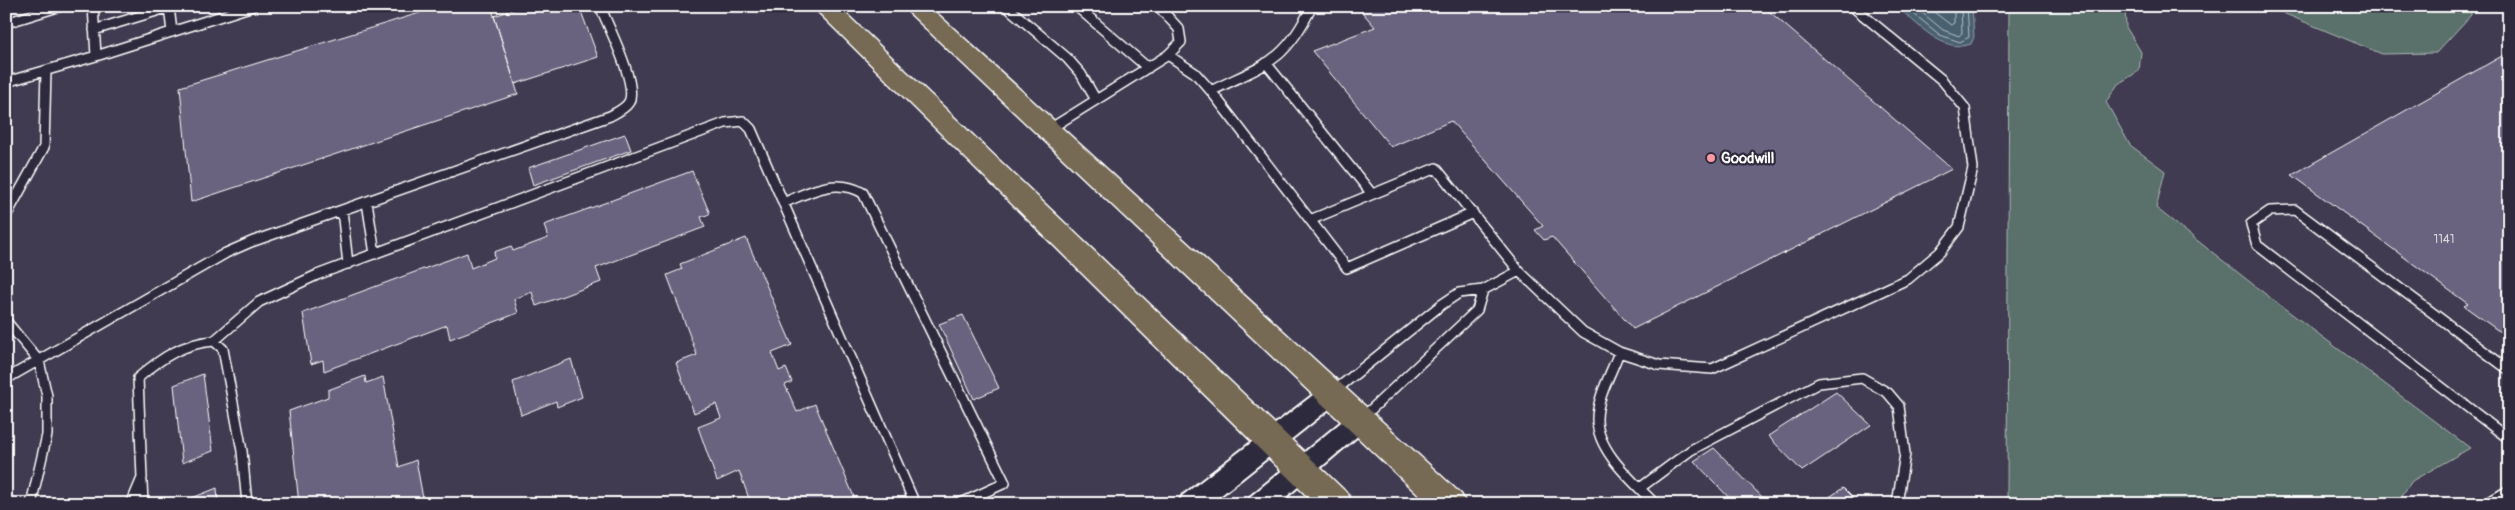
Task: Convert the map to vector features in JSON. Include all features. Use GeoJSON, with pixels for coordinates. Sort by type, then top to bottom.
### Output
{"type":"FeatureCollection","features":[{"type":"Feature","properties":{"kind":"main road"},"geometry":{"type":"LineString","coordinates":[[824,6],[1337,504]]}},
{"type":"Feature","properties":{"kind":"main road"},"geometry":{"type":"LineString","coordinates":[[914,6],[1252,318],[1330,395],[1450,504]]}},
{"type":"Feature","properties":{"kind":"street"},"geometry":{"type":"LineString","coordinates":[[1191,504],[1330,395]]}},
{"type":"Feature","properties":{"kind":"street"},"geometry":{"type":"LineString","coordinates":[[1260,504],[1360,421]]}},
{"type":"Feature","properties":{"kind":"lane"},"geometry":{"type":"LineString","coordinates":[[6,22],[61,6]]}},
{"type":"Feature","properties":{"kind":"lane"},"geometry":{"type":"LineString","coordinates":[[93,6],[96,56]]}},
{"type":"Feature","properties":{"kind":"lane"},"geometry":{"type":"LineString","coordinates":[[6,82],[96,56],[253,6]]}},
{"type":"Feature","properties":{"kind":"lane"},"geometry":{"type":"LineString","coordinates":[[6,379],[226,253],[251,242],[610,116],[626,108],[631,97],[631,85],[600,6]]}},
{"type":"Feature","properties":{"kind":"lane"},"geometry":{"type":"LineString","coordinates":[[1006,6],[1067,58],[1081,74],[1096,100]]}},
{"type":"Feature","properties":{"kind":"lane"},"geometry":{"type":"LineString","coordinates":[[1076,6],[1148,68]]}},
{"type":"Feature","properties":{"kind":"lane"},"geometry":{"type":"LineString","coordinates":[[1048,130],[1168,55],[1180,42],[1179,29],[1158,6]]}},
{"type":"Feature","properties":{"kind":"lane"},"geometry":{"type":"LineString","coordinates":[[1211,91],[1266,63],[1285,51],[1299,33],[1312,6]]}},
{"type":"Feature","properties":{"kind":"lane"},"geometry":{"type":"LineString","coordinates":[[1310,220],[1436,168],[1519,271],[1583,332],[1619,352],[1659,365],[1712,369],[1908,279],[1940,252],[1959,227],[1973,168],[1965,108],[1942,80],[1852,6]]}},
{"type":"Feature","properties":{"kind":"lane"},"geometry":{"type":"LineString","coordinates":[[94,30],[171,7],[172,32]]}},
{"type":"Feature","properties":{"kind":"lane"},"geometry":{"type":"LineString","coordinates":[[1168,55],[1195,73],[1211,91],[1347,268],[1473,213]]}},
{"type":"Feature","properties":{"kind":"lane"},"geometry":{"type":"LineString","coordinates":[[1266,63],[1372,194]]}},
{"type":"Feature","properties":{"kind":"lane"},"geometry":{"type":"LineString","coordinates":[[6,216],[44,147],[46,71]]}},
{"type":"Feature","properties":{"kind":"lane"},"geometry":{"type":"LineString","coordinates":[[143,504],[138,378],[162,357],[197,341],[214,341],[259,302],[317,275],[725,123],[743,121],[751,129],[915,504]]}},
{"type":"Feature","properties":{"kind":"lane"},"geometry":{"type":"LineString","coordinates":[[783,203],[833,184],[856,188],[863,193],[1005,483],[959,504]]}},
{"type":"Feature","properties":{"kind":"lane"},"geometry":{"type":"LineString","coordinates":[[366,202],[375,254]]}},
{"type":"Feature","properties":{"kind":"lane"},"geometry":{"type":"LineString","coordinates":[[342,210],[348,264]]}},
{"type":"Feature","properties":{"kind":"lane"},"geometry":{"type":"LineString","coordinates":[[2509,370],[2295,210],[2270,212],[2251,224],[2257,245],[2509,439]]}},
{"type":"Feature","properties":{"kind":"lane"},"geometry":{"type":"LineString","coordinates":[[1330,395],[1440,305],[1459,292],[1483,290],[1519,271]]}},
{"type":"Feature","properties":{"kind":"lane"},"geometry":{"type":"LineString","coordinates":[[1360,421],[1477,310],[1483,290]]}},
{"type":"Feature","properties":{"kind":"lane"},"geometry":{"type":"LineString","coordinates":[[6,321],[39,361],[47,396],[47,434],[31,504]]}},
{"type":"Feature","properties":{"kind":"lane"},"geometry":{"type":"LineString","coordinates":[[214,341],[223,349],[242,451],[247,504]]}},
{"type":"Feature","properties":{"kind":"lane"},"geometry":{"type":"LineString","coordinates":[[1619,352],[1597,418],[1603,443],[1655,504]]}},
{"type":"Feature","properties":{"kind":"lane"},"geometry":{"type":"LineString","coordinates":[[1640,488],[1691,450],[1819,383],[1862,378],[1888,393],[1899,406],[1905,454],[1897,504]]}},
{"type":"Feature","properties":{"kind":"lane"},"geometry":{"type":"LineString","coordinates":[[131,504],[142,478]]}},
{"type":"Feature","properties":{"kind":"lane"},"geometry":{"type":"LineString","coordinates":[[2486,504],[2509,490]]}},
{"type":"Feature","properties":{"kind":"green space"},"geometry":{"type":"Polygon","coordinates":[[[2009,6],[2125,6],[2126,27],[2141,52],[2139,71],[2118,84],[2106,102],[2130,145],[2165,171],[2156,208],[2264,293],[2470,448],[2412,481],[2396,504],[2007,504],[2009,6]]]}},
{"type":"Feature","properties":{"kind":"green space"},"geometry":{"type":"Polygon","coordinates":[[[2266,6],[2471,6],[2471,15],[2436,53],[2382,54],[2266,6]]]}},
{"type":"Feature","properties":{"kind":"water"},"geometry":{"type":"Polygon","coordinates":[[[1896,6],[1972,6],[1974,37],[1971,44],[1961,46],[1950,45],[1941,41],[1896,6]]]}},
{"type":"Feature","properties":{"kind":"building"},"geometry":{"type":"Polygon","coordinates":[[[442,6],[491,6],[518,94],[191,202],[180,87],[442,6]]]}},
{"type":"Feature","properties":{"kind":"building"},"geometry":{"type":"Polygon","coordinates":[[[524,6],[579,6],[598,57],[515,84],[494,16],[524,6]]]}},
{"type":"Feature","properties":{"kind":"building","name":"Goodwill"},"geometry":{"type":"Polygon","coordinates":[[[1357,6],[1763,6],[1952,169],[1633,329],[1552,237],[1544,240],[1535,230],[1543,226],[1451,121],[1391,147],[1312,51],[1375,27],[1357,6]]]}},
{"type":"Feature","properties":{"kind":"building"},"geometry":{"type":"Polygon","coordinates":[[[2509,52],[2509,334],[2506,332],[2503,334],[2464,306],[2468,304],[2292,175],[2509,52]]]}},
{"type":"Feature","properties":{"kind":"building"},"geometry":{"type":"Polygon","coordinates":[[[625,134],[631,150],[533,185],[528,168],[625,134]]]}},
{"type":"Feature","properties":{"kind":"building"},"geometry":{"type":"Polygon","coordinates":[[[692,171],[710,214],[701,217],[705,227],[596,268],[601,282],[536,306],[532,292],[514,299],[518,313],[450,339],[447,325],[324,371],[323,360],[311,364],[303,313],[467,253],[471,268],[495,258],[494,252],[511,246],[513,251],[548,238],[544,225],[692,171]]]}},
{"type":"Feature","properties":{"kind":"building"},"geometry":{"type":"Polygon","coordinates":[[[746,238],[792,345],[772,353],[779,371],[786,368],[792,382],[785,385],[797,412],[815,404],[857,504],[751,504],[739,471],[717,481],[698,427],[721,418],[716,404],[694,413],[676,363],[697,355],[667,275],[682,269],[680,264],[746,238]]]}},
{"type":"Feature","properties":{"kind":"building"},"geometry":{"type":"Polygon","coordinates":[[[963,315],[999,388],[974,399],[939,324],[963,315]]]}},
{"type":"Feature","properties":{"kind":"building"},"geometry":{"type":"Polygon","coordinates":[[[571,359],[582,397],[557,407],[556,401],[521,415],[513,382],[571,359]]]}},
{"type":"Feature","properties":{"kind":"building"},"geometry":{"type":"Polygon","coordinates":[[[203,374],[213,451],[182,463],[174,385],[203,374]]]}},
{"type":"Feature","properties":{"kind":"building"},"geometry":{"type":"Polygon","coordinates":[[[365,376],[366,383],[383,377],[399,467],[416,460],[424,504],[299,504],[289,411],[328,397],[328,390],[365,376]]]}},
{"type":"Feature","properties":{"kind":"building"},"geometry":{"type":"Polygon","coordinates":[[[1836,392],[1871,425],[1802,471],[1768,436],[1836,392]]]}},
{"type":"Feature","properties":{"kind":"building"},"geometry":{"type":"Polygon","coordinates":[[[1714,448],[1764,499],[1756,504],[1735,504],[1694,461],[1714,448]]]}},
{"type":"Feature","properties":{"kind":"building"},"geometry":{"type":"Polygon","coordinates":[[[217,488],[218,504],[177,504],[217,488]]]}},
{"type":"Feature","properties":{"kind":"building"},"geometry":{"type":"Polygon","coordinates":[[[1843,488],[1859,504],[1819,504],[1843,488]]]}},
{"type":"Feature","properties":{"kind":"place","name":"Goodwill"},"geometry":{"type":"Point","coordinates":[1711,158]}}]}
